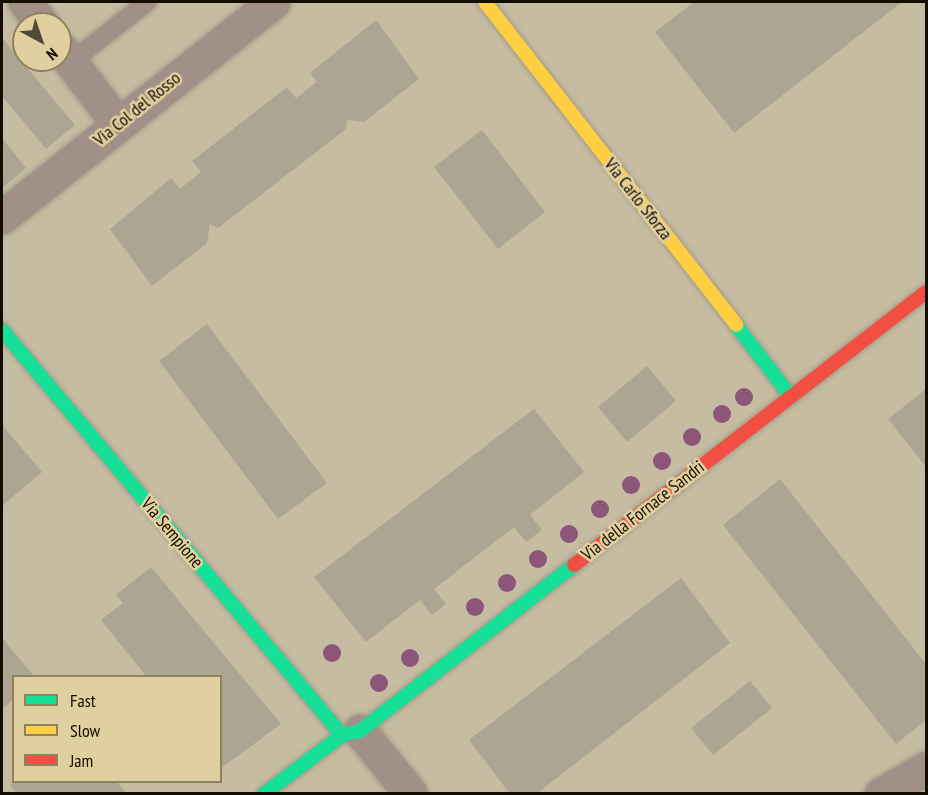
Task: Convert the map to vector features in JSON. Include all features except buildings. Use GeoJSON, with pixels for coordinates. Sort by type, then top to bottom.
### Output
{"type":"FeatureCollection","features":[{"type":"Feature","properties":{"kind":"street","name":"Via Col del Rosso"},"geometry":{"type":"LineString","coordinates":[[2,217],[273,2]]}},
{"type":"Feature","properties":{"kind":"street","name":"Via Carlo Sforza"},"geometry":{"type":"LineString","coordinates":[[485,2],[791,397]]}},
{"type":"Feature","properties":{"kind":"street"},"geometry":{"type":"LineString","coordinates":[[72,63],[118,124]]}},
{"type":"Feature","properties":{"kind":"street","name":"Via della Fornace Sandri"},"geometry":{"type":"LineString","coordinates":[[264,794],[351,733],[927,292]]}},
{"type":"Feature","properties":{"kind":"street","name":"Via Sempione"},"geometry":{"type":"LineString","coordinates":[[2,330],[351,733],[411,794]]}},
{"type":"Feature","properties":{"kind":"street"},"geometry":{"type":"LineString","coordinates":[[881,794],[927,768]]}},
{"type":"Feature","properties":{"kind":"lane"},"geometry":{"type":"LineString","coordinates":[[72,51],[147,2]]}},
{"type":"Feature","properties":{"kind":"traffic: fast"},"geometry":{"type":"LineString","coordinates":[[736,325],[791,397]]}},
{"type":"Feature","properties":{"kind":"traffic: fast"},"geometry":{"type":"LineString","coordinates":[[2,330],[342,735]]}},
{"type":"Feature","properties":{"kind":"traffic: fast"},"geometry":{"type":"LineString","coordinates":[[264,794],[342,735],[360,731],[574,565]]}},
{"type":"Feature","properties":{"kind":"traffic: slow"},"geometry":{"type":"LineString","coordinates":[[485,2],[736,325]]}},
{"type":"Feature","properties":{"kind":"traffic: jam"},"geometry":{"type":"LineString","coordinates":[[574,565],[926,292]]}}]}
